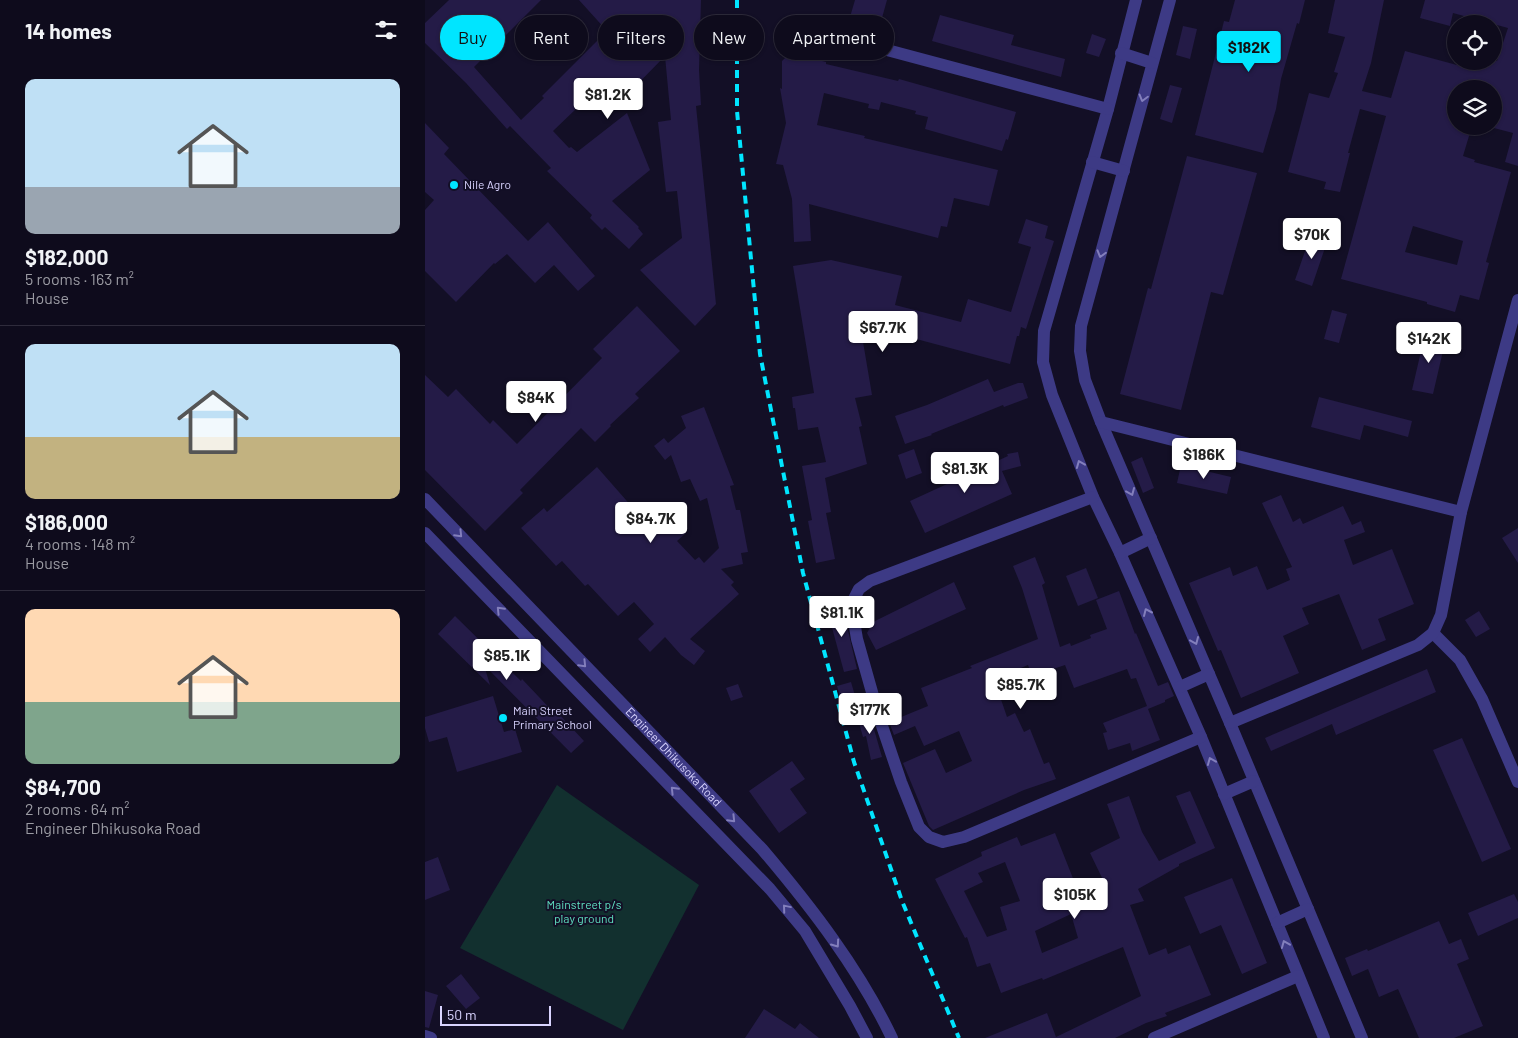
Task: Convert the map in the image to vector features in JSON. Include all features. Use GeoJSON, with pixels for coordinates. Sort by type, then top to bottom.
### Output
{"type":"FeatureCollection","features":[{"type":"Feature","properties":{"kind":"street"},"geometry":{"type":"LineString","coordinates":[[1135,0],[1108,109],[1044,331],[1043,362],[1052,395],[1093,497],[1180,687],[1324,1038]]}},
{"type":"Feature","properties":{"kind":"street"},"geometry":{"type":"LineString","coordinates":[[1170,0],[1081,326],[1080,351],[1085,380],[1101,422],[1255,780],[1362,1038]]}},
{"type":"Feature","properties":{"kind":"street"},"geometry":{"type":"LineString","coordinates":[[894,52],[1108,109]]}},
{"type":"Feature","properties":{"kind":"street"},"geometry":{"type":"LineString","coordinates":[[1121,53],[1152,63]]}},
{"type":"Feature","properties":{"kind":"street"},"geometry":{"type":"LineString","coordinates":[[1093,162],[1124,171]]}},
{"type":"Feature","properties":{"kind":"street"},"geometry":{"type":"LineString","coordinates":[[1230,723],[1418,645],[1433,633],[1441,615],[1461,512],[1518,300]]}},
{"type":"Feature","properties":{"kind":"street"},"geometry":{"type":"LineString","coordinates":[[1101,422],[1461,512]]}},
{"type":"Feature","properties":{"kind":"street"},"geometry":{"type":"LineString","coordinates":[[1093,497],[870,581],[859,589],[852,609],[857,639],[879,717],[901,782],[919,827],[929,837],[943,842],[964,837],[1201,737]]}},
{"type":"Feature","properties":{"kind":"street","name":"Engineer Dhikusoka Road"},"geometry":{"type":"LineString","coordinates":[[425,499],[768,856],[798,891],[846,959],[881,1016],[892,1038]]}},
{"type":"Feature","properties":{"kind":"street","name":"Engineer Dhikusoka Road"},"geometry":{"type":"LineString","coordinates":[[425,533],[770,889],[805,931],[867,1038]]}},
{"type":"Feature","properties":{"kind":"street"},"geometry":{"type":"LineString","coordinates":[[1120,554],[1151,538]]}},
{"type":"Feature","properties":{"kind":"street"},"geometry":{"type":"LineString","coordinates":[[1433,633],[1459,660],[1482,699],[1518,782]]}},
{"type":"Feature","properties":{"kind":"street"},"geometry":{"type":"LineString","coordinates":[[1180,687],[1209,674]]}},
{"type":"Feature","properties":{"kind":"street"},"geometry":{"type":"LineString","coordinates":[[1224,794],[1255,780]]}},
{"type":"Feature","properties":{"kind":"street"},"geometry":{"type":"LineString","coordinates":[[1277,923],[1308,910]]}},
{"type":"Feature","properties":{"kind":"street"},"geometry":{"type":"LineString","coordinates":[[1154,1038],[1298,976]]}},
{"type":"Feature","properties":{"kind":"street"},"geometry":{"type":"LineString","coordinates":[[425,1036],[431,1038]]}},
{"type":"Feature","properties":{"kind":"green space","name":"Mainstreet p/s play ground"},"geometry":{"type":"Polygon","coordinates":[[[557,785],[699,885],[623,1030],[460,948],[557,785]]]}},
{"type":"Feature","properties":{"kind":"building"},"geometry":{"type":"Polygon","coordinates":[[[449,0],[541,0],[526,15],[515,15],[515,26],[505,36],[505,15],[440,15],[440,58],[425,43],[425,23],[449,0]]]}},
{"type":"Feature","properties":{"kind":"building"},"geometry":{"type":"Polygon","coordinates":[[[579,0],[701,0],[701,15],[694,15],[694,60],[699,60],[701,105],[696,106],[716,304],[695,326],[640,270],[682,238],[677,191],[666,192],[658,122],[671,120],[665,60],[684,60],[684,15],[598,15],[598,21],[579,0]]]}},
{"type":"Feature","properties":{"kind":"building"},"geometry":{"type":"Polygon","coordinates":[[[855,0],[887,0],[883,15],[851,15],[855,0]]]}},
{"type":"Feature","properties":{"kind":"building"},"geometry":{"type":"Polygon","coordinates":[[[1235,0],[1305,0],[1281,79],[1276,109],[1263,153],[1195,135],[1224,21],[1229,22],[1235,0]]]}},
{"type":"Feature","properties":{"kind":"building"},"geometry":{"type":"Polygon","coordinates":[[[1335,0],[1384,0],[1371,63],[1362,91],[1391,98],[1405,51],[1447,62],[1447,70],[1502,70],[1502,46],[1508,28],[1502,26],[1502,15],[1460,15],[1453,13],[1453,15],[1447,15],[1447,25],[1420,18],[1425,0],[1518,0],[1518,166],[1505,162],[1513,133],[1502,130],[1502,80],[1447,80],[1447,135],[1469,135],[1463,156],[1475,160],[1474,162],[1511,172],[1486,262],[1489,263],[1479,300],[1460,295],[1455,312],[1427,304],[1427,302],[1341,279],[1386,116],[1360,109],[1340,192],[1324,189],[1326,182],[1288,172],[1309,93],[1329,98],[1338,73],[1334,72],[1345,37],[1328,33],[1335,0]],[[1413,226],[1405,252],[1457,265],[1463,241],[1413,226]]]}},
{"type":"Feature","properties":{"kind":"building"},"geometry":{"type":"Polygon","coordinates":[[[940,15],[1014,35],[1011,45],[1065,59],[1061,77],[932,41],[940,15]]]}},
{"type":"Feature","properties":{"kind":"building"},"geometry":{"type":"Polygon","coordinates":[[[1183,26],[1197,29],[1190,59],[1176,55],[1183,26]]]}},
{"type":"Feature","properties":{"kind":"building"},"geometry":{"type":"Polygon","coordinates":[[[1092,34],[1106,39],[1099,57],[1086,53],[1092,34]]]}},
{"type":"Feature","properties":{"kind":"building"},"geometry":{"type":"Polygon","coordinates":[[[598,40],[598,60],[661,60],[620,102],[602,84],[553,131],[569,148],[571,147],[577,152],[627,113],[650,170],[612,201],[639,227],[643,234],[629,249],[605,227],[602,230],[590,218],[592,215],[547,171],[551,168],[510,126],[507,129],[442,60],[481,60],[474,67],[521,120],[544,98],[542,96],[578,60],[588,60],[588,50],[598,40]]]}},
{"type":"Feature","properties":{"kind":"building"},"geometry":{"type":"Polygon","coordinates":[[[818,60],[826,62],[826,64],[898,81],[899,79],[1016,112],[1008,140],[1006,139],[1002,151],[925,129],[928,117],[915,114],[916,111],[881,102],[879,110],[868,108],[869,104],[824,93],[817,125],[998,170],[989,206],[954,198],[947,227],[941,226],[938,238],[809,204],[811,241],[794,242],[792,199],[783,165],[776,164],[786,123],[780,88],[782,89],[782,61],[818,60]]]}},
{"type":"Feature","properties":{"kind":"building"},"geometry":{"type":"Polygon","coordinates":[[[1170,85],[1182,88],[1172,123],[1160,119],[1170,85]]]}},
{"type":"Feature","properties":{"kind":"building"},"geometry":{"type":"Polygon","coordinates":[[[425,123],[449,148],[444,154],[528,241],[548,222],[595,276],[578,291],[554,265],[535,283],[507,254],[494,263],[456,302],[425,271],[425,210],[434,200],[425,192],[425,123]]]}},
{"type":"Feature","properties":{"kind":"building"},"geometry":{"type":"Polygon","coordinates":[[[1187,156],[1257,173],[1223,295],[1211,292],[1181,410],[1120,394],[1148,288],[1151,289],[1187,156]]]}},
{"type":"Feature","properties":{"kind":"building"},"geometry":{"type":"Polygon","coordinates":[[[1026,219],[1048,226],[1045,238],[1054,241],[1026,329],[1021,327],[1010,364],[860,324],[872,395],[855,398],[862,426],[859,427],[867,464],[825,478],[831,512],[826,513],[835,559],[816,563],[808,521],[812,520],[802,466],[826,462],[818,427],[798,430],[795,408],[793,408],[792,397],[814,393],[793,266],[831,260],[902,276],[895,305],[961,322],[968,299],[1011,312],[1031,247],[1018,243],[1026,219]]]}},
{"type":"Feature","properties":{"kind":"building"},"geometry":{"type":"Polygon","coordinates":[[[1311,234],[1328,239],[1312,286],[1295,280],[1311,234]]]}},
{"type":"Feature","properties":{"kind":"building"},"geometry":{"type":"Polygon","coordinates":[[[637,306],[680,351],[635,394],[639,398],[595,442],[581,428],[520,490],[523,493],[485,531],[425,470],[425,375],[448,397],[456,389],[490,424],[493,420],[517,444],[602,358],[593,349],[637,306]]]}},
{"type":"Feature","properties":{"kind":"building"},"geometry":{"type":"Polygon","coordinates":[[[1332,310],[1347,314],[1339,343],[1324,339],[1332,310]]]}},
{"type":"Feature","properties":{"kind":"building"},"geometry":{"type":"Polygon","coordinates":[[[1425,334],[1446,338],[1433,394],[1412,390],[1425,334]]]}},
{"type":"Feature","properties":{"kind":"building"},"geometry":{"type":"Polygon","coordinates":[[[988,379],[994,392],[1023,383],[1028,398],[1004,407],[1003,405],[932,435],[905,444],[895,416],[927,405],[988,379]]]}},
{"type":"Feature","properties":{"kind":"building"},"geometry":{"type":"Polygon","coordinates":[[[1319,397],[1412,421],[1408,437],[1364,425],[1360,440],[1311,427],[1319,397]]]}},
{"type":"Feature","properties":{"kind":"building"},"geometry":{"type":"Polygon","coordinates":[[[704,407],[734,485],[730,486],[736,510],[740,510],[748,552],[741,553],[743,564],[721,569],[734,582],[731,585],[739,594],[690,639],[705,651],[694,665],[681,655],[665,637],[650,652],[638,639],[654,624],[634,602],[618,616],[588,584],[585,586],[562,561],[556,566],[521,528],[544,508],[547,512],[597,467],[655,533],[671,518],[686,533],[677,541],[695,560],[699,557],[704,563],[719,548],[707,498],[700,501],[690,479],[681,482],[671,455],[665,460],[654,446],[664,438],[668,443],[686,428],[681,416],[704,407]]]}},
{"type":"Feature","properties":{"kind":"building"},"geometry":{"type":"Polygon","coordinates":[[[914,449],[922,473],[906,479],[898,455],[914,449]]]}},
{"type":"Feature","properties":{"kind":"building"},"geometry":{"type":"Polygon","coordinates":[[[1018,452],[1021,466],[1002,471],[1012,494],[925,533],[910,501],[1008,456],[1007,454],[1018,452]]]}},
{"type":"Feature","properties":{"kind":"building"},"geometry":{"type":"Polygon","coordinates":[[[1142,457],[1154,488],[1143,493],[1131,462],[1142,457]]]}},
{"type":"Feature","properties":{"kind":"building"},"geometry":{"type":"Polygon","coordinates":[[[1181,465],[1231,477],[1227,494],[1177,483],[1181,465]]]}},
{"type":"Feature","properties":{"kind":"building"},"geometry":{"type":"Polygon","coordinates":[[[1281,495],[1293,522],[1300,518],[1303,524],[1343,506],[1352,525],[1361,521],[1365,532],[1344,540],[1353,565],[1392,549],[1414,604],[1378,619],[1386,640],[1362,650],[1339,594],[1302,608],[1309,624],[1283,636],[1299,673],[1241,698],[1221,650],[1218,651],[1189,583],[1230,567],[1233,576],[1257,566],[1267,590],[1290,580],[1286,569],[1292,567],[1262,503],[1281,495]]]}},
{"type":"Feature","properties":{"kind":"building"},"geometry":{"type":"Polygon","coordinates":[[[1518,528],[1518,563],[1502,538],[1518,528]]]}},
{"type":"Feature","properties":{"kind":"building"},"geometry":{"type":"Polygon","coordinates":[[[1035,557],[1045,583],[1042,585],[1060,647],[1070,643],[1071,646],[1091,638],[1090,635],[1107,629],[1096,600],[1119,591],[1135,634],[1158,686],[1168,682],[1174,696],[1148,709],[1160,740],[1132,751],[1130,743],[1108,750],[1103,733],[1107,732],[1103,723],[1147,706],[1136,678],[1131,679],[1127,669],[1074,688],[1065,665],[1032,676],[1028,665],[994,679],[1007,717],[1015,713],[1024,732],[1030,729],[1044,764],[1049,762],[1056,779],[1024,790],[933,830],[929,826],[903,763],[935,749],[946,773],[972,761],[959,731],[924,746],[915,726],[894,735],[889,722],[928,706],[921,688],[1038,639],[1013,566],[1035,557]]]}},
{"type":"Feature","properties":{"kind":"building"},"geometry":{"type":"Polygon","coordinates":[[[1086,568],[1098,598],[1078,606],[1066,576],[1086,568]]]}},
{"type":"Feature","properties":{"kind":"building"},"geometry":{"type":"Polygon","coordinates":[[[954,582],[966,609],[876,650],[867,633],[873,622],[954,582]]]}},
{"type":"Feature","properties":{"kind":"building"},"geometry":{"type":"Polygon","coordinates":[[[842,605],[857,669],[844,672],[827,609],[842,605]]]}},
{"type":"Feature","properties":{"kind":"building"},"geometry":{"type":"Polygon","coordinates":[[[1479,611],[1490,629],[1476,637],[1465,620],[1479,611]]]}},
{"type":"Feature","properties":{"kind":"building"},"geometry":{"type":"Polygon","coordinates":[[[455,616],[521,681],[522,679],[556,715],[558,713],[584,741],[571,753],[484,665],[490,685],[438,634],[455,616]]]}},
{"type":"Feature","properties":{"kind":"building"},"geometry":{"type":"Polygon","coordinates":[[[1427,669],[1436,692],[1336,735],[1332,724],[1271,751],[1265,738],[1427,669]]]}},
{"type":"Feature","properties":{"kind":"building"},"geometry":{"type":"Polygon","coordinates":[[[851,682],[856,699],[842,703],[837,686],[851,682]]]}},
{"type":"Feature","properties":{"kind":"building"},"geometry":{"type":"Polygon","coordinates":[[[738,684],[743,697],[731,701],[726,688],[738,684]]]}},
{"type":"Feature","properties":{"kind":"building"},"geometry":{"type":"Polygon","coordinates":[[[493,696],[504,732],[515,729],[522,752],[457,772],[447,737],[429,742],[425,728],[425,717],[493,696]]]}},
{"type":"Feature","properties":{"kind":"building"},"geometry":{"type":"Polygon","coordinates":[[[869,712],[882,757],[871,760],[866,736],[863,737],[857,716],[869,712]]]}},
{"type":"Feature","properties":{"kind":"building"},"geometry":{"type":"Polygon","coordinates":[[[1462,738],[1511,849],[1482,862],[1433,750],[1462,738]]]}},
{"type":"Feature","properties":{"kind":"building"},"geometry":{"type":"Polygon","coordinates":[[[792,761],[805,779],[790,789],[807,813],[779,833],[749,791],[792,761]]]}},
{"type":"Feature","properties":{"kind":"building"},"geometry":{"type":"Polygon","coordinates":[[[1190,791],[1215,848],[1179,864],[1179,866],[1138,889],[1144,901],[1130,905],[1149,955],[1166,948],[1168,954],[1190,945],[1211,995],[1165,1013],[1167,1016],[1146,1023],[1115,1038],[985,1038],[1047,1013],[1056,1037],[1141,996],[1123,947],[1043,980],[1042,978],[1001,993],[990,963],[977,967],[967,937],[965,938],[935,879],[982,856],[981,852],[1017,837],[1021,846],[1055,833],[1080,896],[1105,884],[1090,853],[1120,838],[1107,804],[1129,796],[1142,832],[1159,861],[1196,843],[1176,796],[1190,791]],[[1005,862],[978,873],[983,882],[964,891],[987,937],[1007,930],[1000,907],[1020,901],[1005,862]],[[1071,914],[1035,931],[1042,953],[1078,938],[1071,914]]]}},
{"type":"Feature","properties":{"kind":"building"},"geometry":{"type":"Polygon","coordinates":[[[438,857],[450,890],[425,900],[425,862],[438,857]]]}},
{"type":"Feature","properties":{"kind":"building"},"geometry":{"type":"Polygon","coordinates":[[[1232,878],[1267,963],[1242,974],[1221,925],[1200,934],[1184,897],[1232,878]]]}},
{"type":"Feature","properties":{"kind":"building"},"geometry":{"type":"Polygon","coordinates":[[[1514,894],[1518,902],[1518,918],[1478,936],[1468,913],[1514,894]]]}},
{"type":"Feature","properties":{"kind":"building"},"geometry":{"type":"Polygon","coordinates":[[[1439,921],[1449,944],[1461,939],[1469,959],[1457,964],[1483,1026],[1454,1038],[1419,1038],[1398,989],[1379,997],[1368,969],[1352,976],[1345,958],[1367,949],[1368,951],[1439,921]]]}},
{"type":"Feature","properties":{"kind":"building"},"geometry":{"type":"Polygon","coordinates":[[[461,974],[480,998],[466,1009],[446,986],[461,974]]]}},
{"type":"Feature","properties":{"kind":"building"},"geometry":{"type":"Polygon","coordinates":[[[425,991],[438,995],[429,1028],[425,1027],[425,991]]]}},
{"type":"Feature","properties":{"kind":"building"},"geometry":{"type":"Polygon","coordinates":[[[764,1009],[795,1029],[800,1023],[819,1038],[745,1038],[764,1009]]]}},
{"type":"Feature","properties":{"kind":"railway"},"geometry":{"type":"LineString","coordinates":[[737,0],[737,111],[760,354],[803,573],[854,762],[902,901],[959,1038]]}},
{"type":"Feature","properties":{"kind":"place","name":"Nile Agro"},"geometry":{"type":"Point","coordinates":[454,185]}},
{"type":"Feature","properties":{"kind":"place","name":"Main Street Primary School"},"geometry":{"type":"Point","coordinates":[503,718]}}]}
